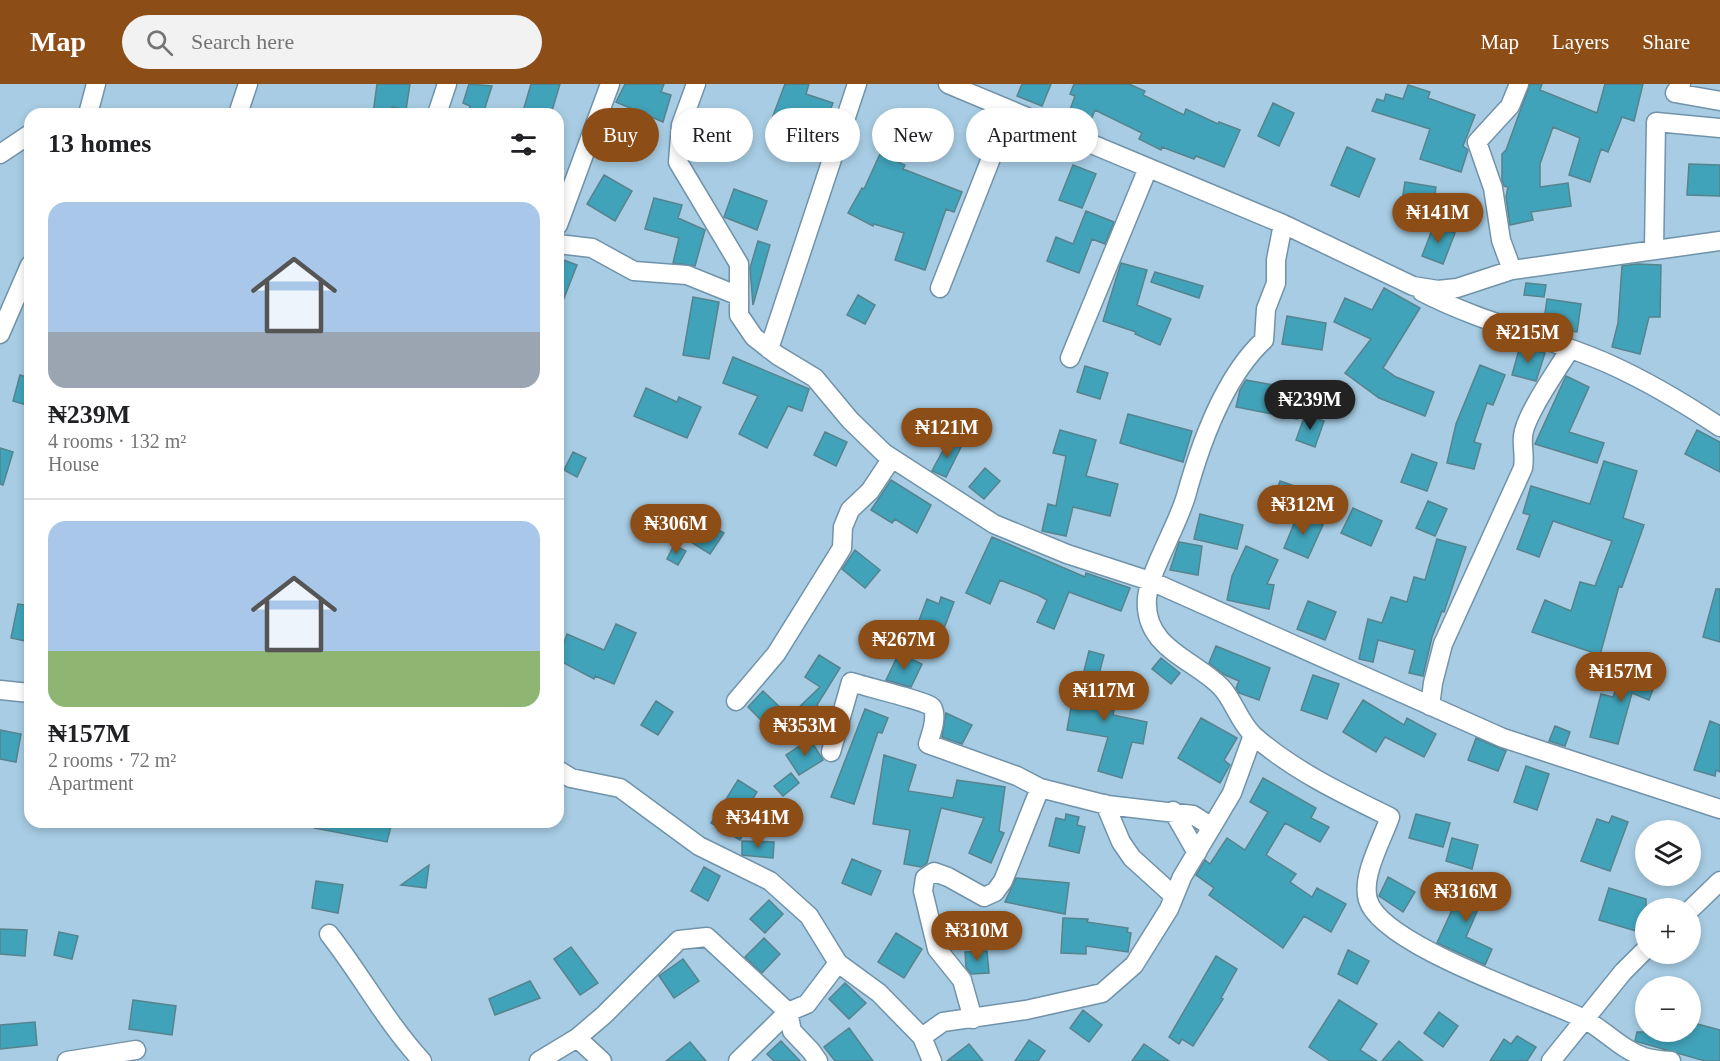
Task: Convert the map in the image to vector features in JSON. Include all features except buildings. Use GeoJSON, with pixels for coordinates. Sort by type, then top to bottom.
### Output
{"type":"FeatureCollection","features":[{"type":"Feature","properties":{"kind":"street"},"geometry":{"type":"LineString","coordinates":[[90,108],[96,84]]}},
{"type":"Feature","properties":{"kind":"street"},"geometry":{"type":"LineString","coordinates":[[240,108],[248,84]]}},
{"type":"Feature","properties":{"kind":"street"},"geometry":{"type":"LineString","coordinates":[[439,108],[447,84]]}},
{"type":"Feature","properties":{"kind":"street"},"geometry":{"type":"LineString","coordinates":[[564,209],[610,84]]}},
{"type":"Feature","properties":{"kind":"street"},"geometry":{"type":"LineString","coordinates":[[696,84],[681,125],[678,162],[739,264],[739,315],[754,337],[815,378],[850,420],[892,458],[994,524],[1067,554],[1153,582],[1503,738],[1720,809]]}},
{"type":"Feature","properties":{"kind":"street"},"geometry":{"type":"LineString","coordinates":[[769,349],[857,84]]}},
{"type":"Feature","properties":{"kind":"street"},"geometry":{"type":"LineString","coordinates":[[1512,270],[1501,240],[1493,188],[1477,142],[1510,106],[1519,84]]}},
{"type":"Feature","properties":{"kind":"street"},"geometry":{"type":"LineString","coordinates":[[1681,84],[1675,93],[1720,102]]}},
{"type":"Feature","properties":{"kind":"street"},"geometry":{"type":"LineString","coordinates":[[956,86],[1006,108]]}},
{"type":"Feature","properties":{"kind":"street"},"geometry":{"type":"LineString","coordinates":[[1654,249],[1656,122],[1720,128]]}},
{"type":"Feature","properties":{"kind":"street"},"geometry":{"type":"LineString","coordinates":[[0,154],[24,138]]}},
{"type":"Feature","properties":{"kind":"street"},"geometry":{"type":"LineString","coordinates":[[1098,147],[1283,224],[1450,306],[1570,349],[1670,394],[1720,427]]}},
{"type":"Feature","properties":{"kind":"street"},"geometry":{"type":"LineString","coordinates":[[940,288],[990,162]]}},
{"type":"Feature","properties":{"kind":"street"},"geometry":{"type":"LineString","coordinates":[[1070,358],[1148,168]]}},
{"type":"Feature","properties":{"kind":"street"},"geometry":{"type":"LineString","coordinates":[[1283,224],[1276,260],[1275,283],[1266,309],[1264,340],[1247,356],[1212,421],[1194,467],[1179,520],[1147,598],[1151,626],[1164,646],[1223,688],[1234,711],[1253,735],[1322,783],[1390,817],[1368,883],[1368,901],[1384,921],[1433,954],[1584,1019],[1624,1047],[1645,1058],[1671,1061]]}},
{"type":"Feature","properties":{"kind":"street"},"geometry":{"type":"LineString","coordinates":[[1413,286],[1438,290],[1457,288],[1512,270],[1720,241]]}},
{"type":"Feature","properties":{"kind":"street"},"geometry":{"type":"LineString","coordinates":[[564,245],[592,248],[634,271],[687,275],[739,296]]}},
{"type":"Feature","properties":{"kind":"street"},"geometry":{"type":"LineString","coordinates":[[0,334],[24,279]]}},
{"type":"Feature","properties":{"kind":"street"},"geometry":{"type":"LineString","coordinates":[[1430,706],[1443,644],[1523,468],[1525,452],[1523,435],[1531,413],[1570,349]]}},
{"type":"Feature","properties":{"kind":"street"},"geometry":{"type":"LineString","coordinates":[[736,701],[776,654],[842,548],[843,527],[850,510],[870,490],[892,458]]}},
{"type":"Feature","properties":{"kind":"street"},"geometry":{"type":"LineString","coordinates":[[831,752],[851,682],[883,693],[927,702],[933,708],[934,718],[928,744],[1017,776],[1040,788],[1105,804],[1192,815],[1212,827]]}},
{"type":"Feature","properties":{"kind":"street"},"geometry":{"type":"LineString","coordinates":[[0,690],[24,692]]}},
{"type":"Feature","properties":{"kind":"street"},"geometry":{"type":"LineString","coordinates":[[922,1037],[944,1022],[1026,1010],[1101,993],[1134,965],[1169,909],[1197,853],[1232,793],[1253,735]]}},
{"type":"Feature","properties":{"kind":"street"},"geometry":{"type":"LineString","coordinates":[[564,773],[571,777],[620,788],[699,846],[770,881],[809,916],[838,963],[879,993],[922,1037],[932,1061]]}},
{"type":"Feature","properties":{"kind":"street"},"geometry":{"type":"LineString","coordinates":[[973,1019],[962,980],[937,949],[923,891],[925,878],[934,872],[984,897],[995,892],[1003,881],[1040,788]]}},
{"type":"Feature","properties":{"kind":"street"},"geometry":{"type":"LineString","coordinates":[[1105,804],[1121,842],[1132,858],[1174,896]]}},
{"type":"Feature","properties":{"kind":"street"},"geometry":{"type":"LineString","coordinates":[[1173,811],[1197,853]]}},
{"type":"Feature","properties":{"kind":"street"},"geometry":{"type":"LineString","coordinates":[[1701,899],[1720,881]]}},
{"type":"Feature","properties":{"kind":"street"},"geometry":{"type":"LineString","coordinates":[[329,934],[359,972],[399,1035],[422,1061]]}},
{"type":"Feature","properties":{"kind":"street"},"geometry":{"type":"LineString","coordinates":[[539,1061],[577,1038],[604,1015],[679,940],[707,937],[788,1012],[792,1031],[812,1051],[818,1061]]}},
{"type":"Feature","properties":{"kind":"street"},"geometry":{"type":"LineString","coordinates":[[1551,1061],[1584,1019],[1635,961]]}},
{"type":"Feature","properties":{"kind":"street"},"geometry":{"type":"LineString","coordinates":[[738,1061],[788,1012],[807,1004],[838,963]]}},
{"type":"Feature","properties":{"kind":"street"},"geometry":{"type":"LineString","coordinates":[[577,1038],[602,1061]]}},
{"type":"Feature","properties":{"kind":"street"},"geometry":{"type":"LineString","coordinates":[[67,1061],[136,1050]]}}]}
